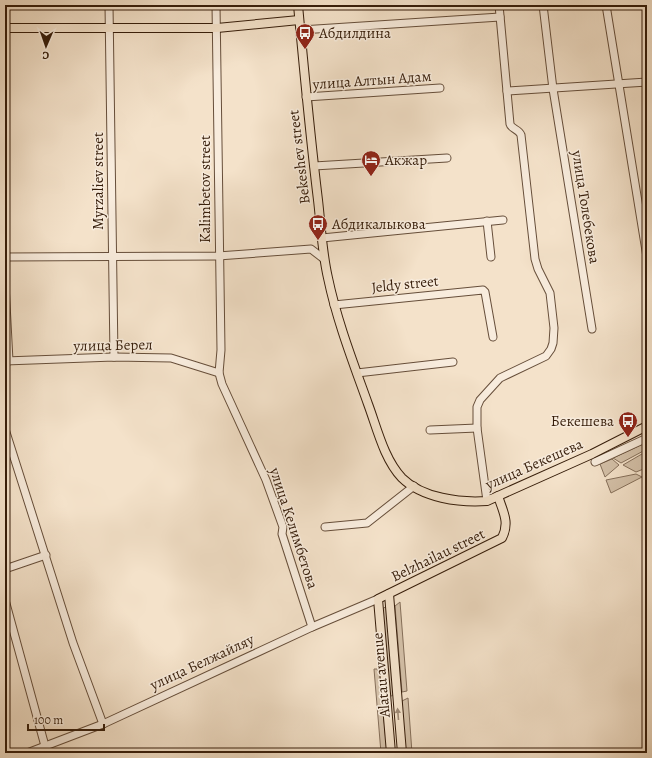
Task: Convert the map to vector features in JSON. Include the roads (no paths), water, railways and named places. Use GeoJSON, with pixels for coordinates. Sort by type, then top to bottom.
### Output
{"type":"FeatureCollection","features":[{"type":"Feature","properties":{"kind":"main road","name":"Bekeshev street"},"geometry":{"type":"LineString","coordinates":[[298,5],[306,97],[324,258],[334,305],[357,373]]}},
{"type":"Feature","properties":{"kind":"main road"},"geometry":{"type":"LineString","coordinates":[[5,28],[217,28],[299,20]]}},
{"type":"Feature","properties":{"kind":"main road","name":"улица Бекешева"},"geometry":{"type":"LineString","coordinates":[[357,373],[393,466],[402,478],[414,486],[443,497],[474,502],[487,501],[592,454],[647,426]]}},
{"type":"Feature","properties":{"kind":"main road","name":"Belzhailau street"},"geometry":{"type":"LineString","coordinates":[[389,594],[502,538],[506,529],[506,522],[498,496]]}},
{"type":"Feature","properties":{"kind":"main road","name":"улица Белжайляу"},"geometry":{"type":"LineString","coordinates":[[378,599],[389,594]]}},
{"type":"Feature","properties":{"kind":"main road","name":"Alatau avenue"},"geometry":{"type":"LineString","coordinates":[[389,594],[402,753]]}},
{"type":"Feature","properties":{"kind":"main road","name":"Alatau avenue"},"geometry":{"type":"LineString","coordinates":[[378,599],[391,753]]}},
{"type":"Feature","properties":{"kind":"main road"},"geometry":{"type":"LineString","coordinates":[[386,700],[397,698]]}},
{"type":"Feature","properties":{"kind":"street","name":"Myrzaliev street"},"geometry":{"type":"LineString","coordinates":[[109,5],[114,357]]}},
{"type":"Feature","properties":{"kind":"street","name":"Kalimbetov street"},"geometry":{"type":"LineString","coordinates":[[216,5],[218,256],[221,350],[219,373]]}},
{"type":"Feature","properties":{"kind":"street"},"geometry":{"type":"LineString","coordinates":[[487,501],[477,428],[476,407],[480,400],[500,378],[546,356],[551,349],[554,328],[550,293],[538,269],[535,259],[520,135],[519,131],[510,124],[499,5]]}},
{"type":"Feature","properties":{"kind":"street","name":"улица Толебекова"},"geometry":{"type":"LineString","coordinates":[[543,5],[553,89],[592,329]]}},
{"type":"Feature","properties":{"kind":"street"},"geometry":{"type":"LineString","coordinates":[[606,5],[647,257]]}},
{"type":"Feature","properties":{"kind":"street"},"geometry":{"type":"LineString","coordinates":[[301,30],[500,17]]}},
{"type":"Feature","properties":{"kind":"street"},"geometry":{"type":"LineString","coordinates":[[506,91],[647,82]]}},
{"type":"Feature","properties":{"kind":"street","name":"улица Алтын Адам"},"geometry":{"type":"LineString","coordinates":[[306,97],[440,88]]}},
{"type":"Feature","properties":{"kind":"street"},"geometry":{"type":"LineString","coordinates":[[314,166],[447,158]]}},
{"type":"Feature","properties":{"kind":"street"},"geometry":{"type":"LineString","coordinates":[[322,238],[504,220]]}},
{"type":"Feature","properties":{"kind":"street"},"geometry":{"type":"LineString","coordinates":[[487,222],[491,257]]}},
{"type":"Feature","properties":{"kind":"street"},"geometry":{"type":"LineString","coordinates":[[5,257],[218,256],[311,249],[324,258]]}},
{"type":"Feature","properties":{"kind":"street"},"geometry":{"type":"LineString","coordinates":[[5,284],[7,361]]}},
{"type":"Feature","properties":{"kind":"street","name":"Jeldy street"},"geometry":{"type":"LineString","coordinates":[[334,305],[480,289],[485,292],[493,337]]}},
{"type":"Feature","properties":{"kind":"street","name":"улица Берел"},"geometry":{"type":"LineString","coordinates":[[7,361],[114,357],[171,358],[219,373]]}},
{"type":"Feature","properties":{"kind":"street"},"geometry":{"type":"LineString","coordinates":[[357,373],[453,362]]}},
{"type":"Feature","properties":{"kind":"street","name":"улица Келимбетова"},"geometry":{"type":"LineString","coordinates":[[219,373],[222,384],[266,480],[283,527],[282,534],[312,627]]}},
{"type":"Feature","properties":{"kind":"street"},"geometry":{"type":"LineString","coordinates":[[430,430],[477,428]]}},
{"type":"Feature","properties":{"kind":"street"},"geometry":{"type":"LineString","coordinates":[[5,429],[73,643],[103,724]]}},
{"type":"Feature","properties":{"kind":"street"},"geometry":{"type":"LineString","coordinates":[[595,462],[647,438]]}},
{"type":"Feature","properties":{"kind":"street"},"geometry":{"type":"LineString","coordinates":[[325,527],[367,523],[414,486]]}},
{"type":"Feature","properties":{"kind":"street"},"geometry":{"type":"LineString","coordinates":[[5,569],[46,555]]}},
{"type":"Feature","properties":{"kind":"street","name":"улица Белжайляу"},"geometry":{"type":"LineString","coordinates":[[27,753],[103,724],[312,627],[378,599]]}},
{"type":"Feature","properties":{"kind":"street"},"geometry":{"type":"LineString","coordinates":[[5,600],[45,746]]}},
{"type":"Feature","properties":{"kind":"place","name":"Абдилдина"},"geometry":{"type":"Point","coordinates":[305,50]}},
{"type":"Feature","properties":{"kind":"place","name":"Акжар"},"geometry":{"type":"Point","coordinates":[371,177]}},
{"type":"Feature","properties":{"kind":"place","name":"Абдикалыкова"},"geometry":{"type":"Point","coordinates":[318,241]}},
{"type":"Feature","properties":{"kind":"place","name":"Бекешева"},"geometry":{"type":"Point","coordinates":[628,438]}}]}
